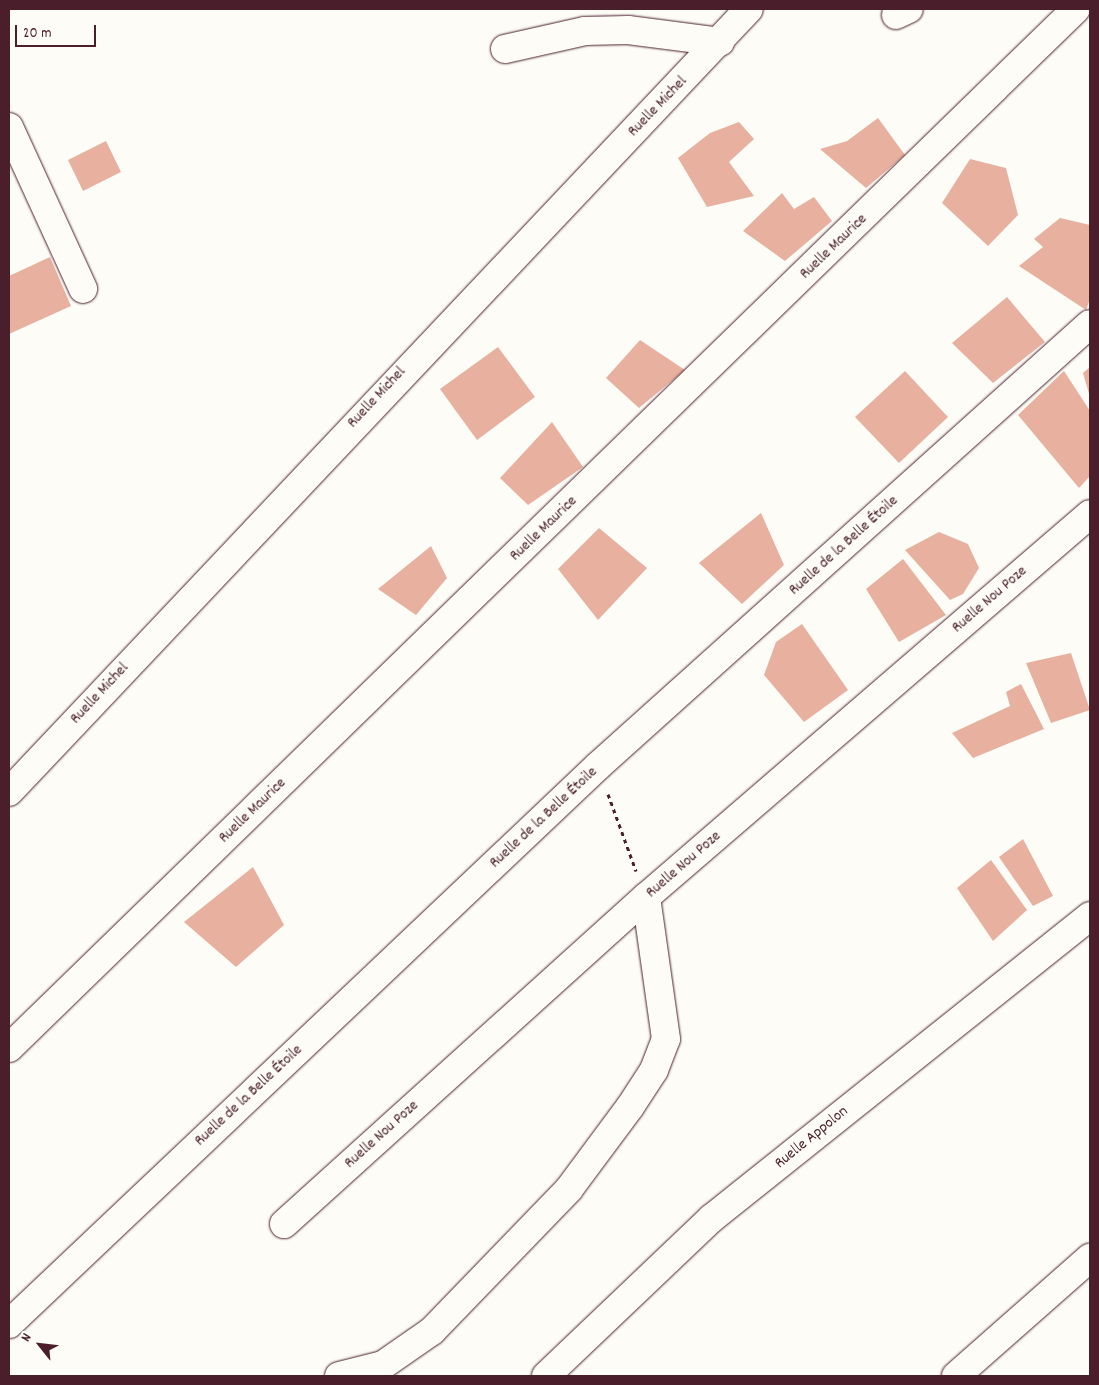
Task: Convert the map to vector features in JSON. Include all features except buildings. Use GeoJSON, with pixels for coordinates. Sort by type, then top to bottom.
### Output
{"type":"FeatureCollection","features":[{"type":"Feature","properties":{"kind":"street","name":"Ruelle Michel"},"geometry":{"type":"LineString","coordinates":[[9,792],[395,378],[720,42],[749,9]]}},
{"type":"Feature","properties":{"kind":"street","name":"Ruelle Maurice"},"geometry":{"type":"LineString","coordinates":[[9,1048],[1076,9]]}},
{"type":"Feature","properties":{"kind":"street"},"geometry":{"type":"LineString","coordinates":[[505,49],[585,31],[628,30],[720,42]]}},
{"type":"Feature","properties":{"kind":"street"},"geometry":{"type":"LineString","coordinates":[[9,127],[83,289]]}},
{"type":"Feature","properties":{"kind":"street","name":"Ruelle de la Belle Étoile"},"geometry":{"type":"LineString","coordinates":[[9,1324],[598,766],[1090,324]]}},
{"type":"Feature","properties":{"kind":"street","name":"Ruelle Nou Poze"},"geometry":{"type":"LineString","coordinates":[[284,1224],[646,897],[1088,524]]}},
{"type":"Feature","properties":{"kind":"street"},"geometry":{"type":"LineString","coordinates":[[339,1376],[382,1365],[432,1331],[569,1189],[630,1107],[654,1070],[666,1038],[646,897]]}},
{"type":"Feature","properties":{"kind":"street","name":"Ruelle Appolon"},"geometry":{"type":"LineString","coordinates":[[546,1376],[712,1218],[1090,916]]}},
{"type":"Feature","properties":{"kind":"street"},"geometry":{"type":"LineString","coordinates":[[956,1376],[1090,1258]]}},
{"type":"Feature","properties":{"kind":"path"},"geometry":{"type":"LineString","coordinates":[[598,766],[646,897]]}}]}
